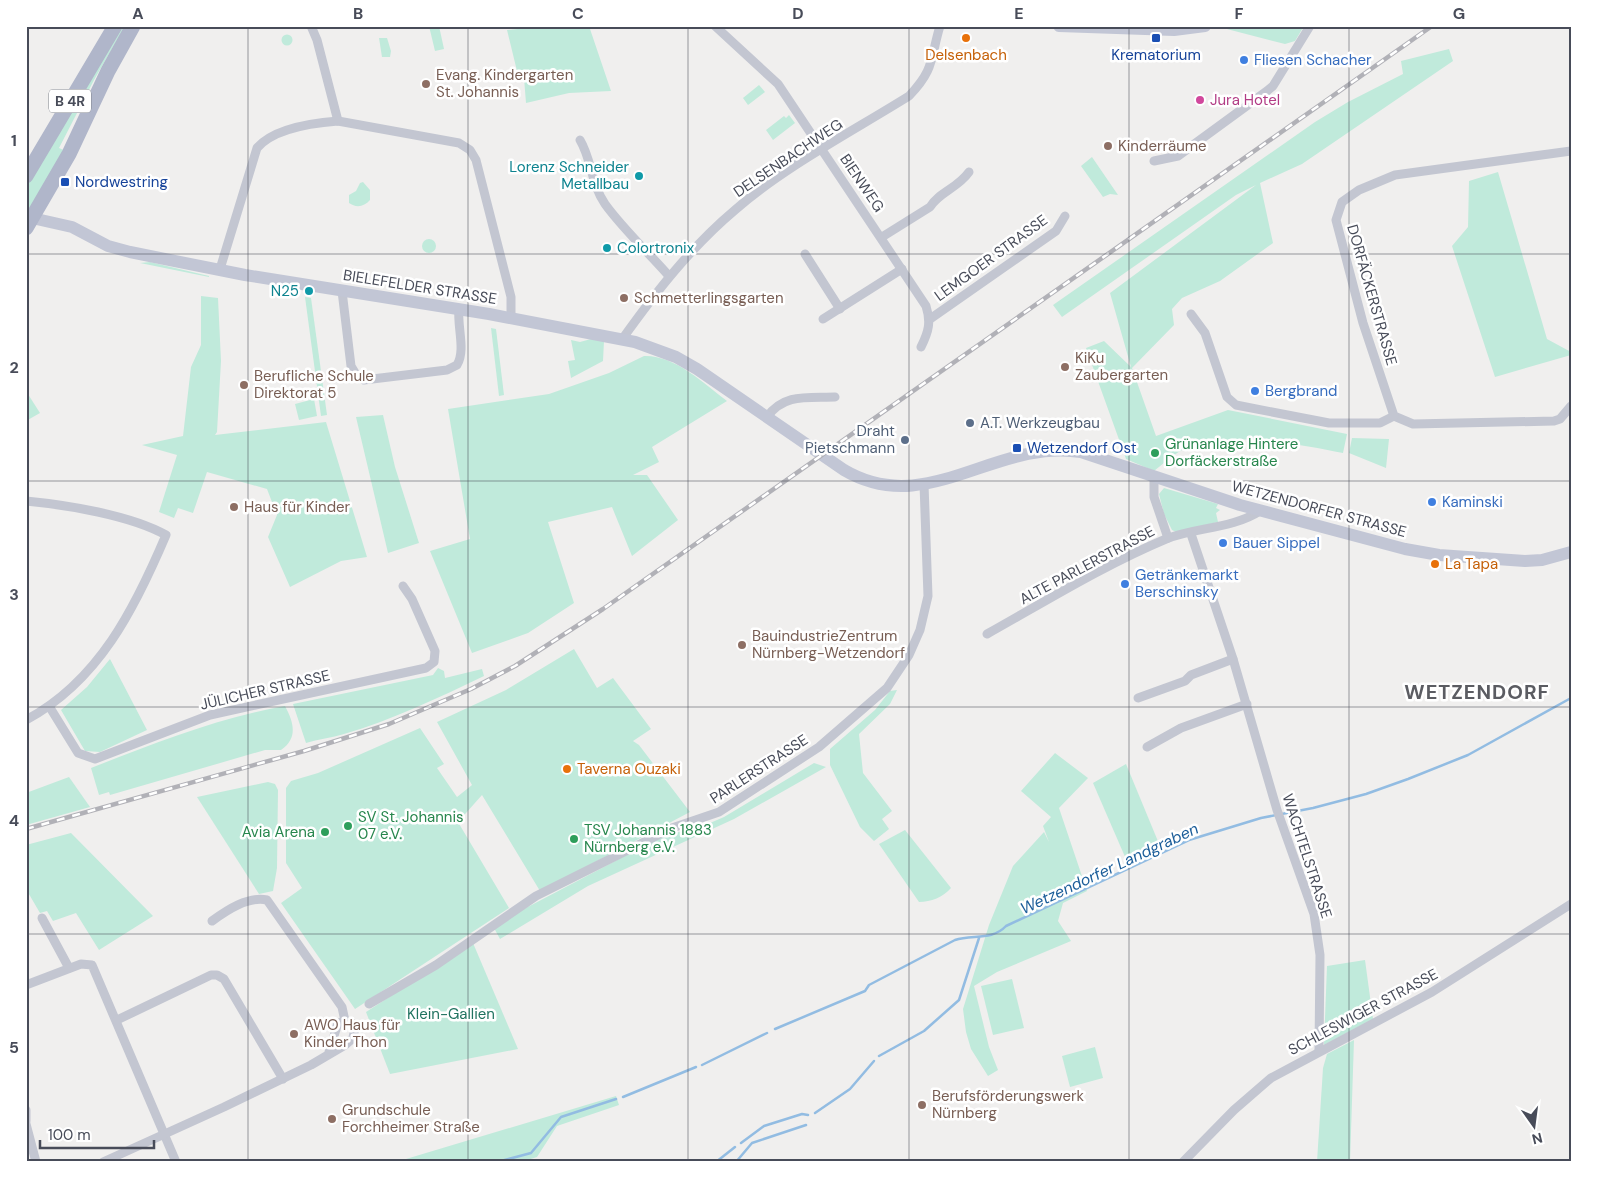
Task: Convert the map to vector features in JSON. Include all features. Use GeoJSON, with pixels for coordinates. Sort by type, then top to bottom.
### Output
{"type":"FeatureCollection","features":[{"type":"Feature","properties":{"kind":"main road","name":"B 4R"},"geometry":{"type":"LineString","coordinates":[[26,176],[115,26]]}},
{"type":"Feature","properties":{"kind":"main road","name":"B 4R"},"geometry":{"type":"LineString","coordinates":[[29,223],[69,154],[106,76],[133,26]]}},
{"type":"Feature","properties":{"kind":"street"},"geometry":{"type":"LineString","coordinates":[[311,26],[317,40],[338,121]]}},
{"type":"Feature","properties":{"kind":"street","name":"BIENWEG"},"geometry":{"type":"LineString","coordinates":[[715,26],[778,84],[882,237],[926,306],[930,319]]}},
{"type":"Feature","properties":{"kind":"street","name":"DELSENBACHWEG"},"geometry":{"type":"LineString","coordinates":[[623,338],[669,276],[736,209],[774,180],[909,96],[925,80],[933,63],[940,26]]}},
{"type":"Feature","properties":{"kind":"street"},"geometry":{"type":"LineString","coordinates":[[1059,26],[1166,30],[1205,26]]}},
{"type":"Feature","properties":{"kind":"street"},"geometry":{"type":"LineString","coordinates":[[1154,161],[1178,156],[1273,86],[1310,26]]}},
{"type":"Feature","properties":{"kind":"street"},"geometry":{"type":"LineString","coordinates":[[220,269],[257,148],[264,140],[273,135],[322,122],[338,121],[459,143],[470,150],[476,160],[511,297],[511,318]]}},
{"type":"Feature","properties":{"kind":"street"},"geometry":{"type":"LineString","coordinates":[[580,140],[586,150],[594,181],[605,203],[669,276]]}},
{"type":"Feature","properties":{"kind":"street","name":"DORFÄCKERSTRASSE"},"geometry":{"type":"LineString","coordinates":[[1394,416],[1363,323],[1336,220],[1342,202],[1359,190],[1395,176],[1571,151]]}},
{"type":"Feature","properties":{"kind":"street"},"geometry":{"type":"LineString","coordinates":[[882,237],[930,207],[934,200],[962,182],[968,172]]}},
{"type":"Feature","properties":{"kind":"street","name":"LEMGOER STRASSE"},"geometry":{"type":"LineString","coordinates":[[930,319],[1056,231],[1065,216]]}},
{"type":"Feature","properties":{"kind":"street","name":"BIELEFELDER STRASSE"},"geometry":{"type":"LineString","coordinates":[[29,223],[72,227],[114,248],[220,269],[623,338],[686,362],[785,430]]}},
{"type":"Feature","properties":{"kind":"street"},"geometry":{"type":"LineString","coordinates":[[805,254],[840,309]]}},
{"type":"Feature","properties":{"kind":"street"},"geometry":{"type":"LineString","coordinates":[[823,319],[902,270]]}},
{"type":"Feature","properties":{"kind":"street"},"geometry":{"type":"LineString","coordinates":[[342,291],[351,366],[357,376],[364,380],[447,370],[457,365],[462,352],[458,322],[459,309]]}},
{"type":"Feature","properties":{"kind":"street"},"geometry":{"type":"LineString","coordinates":[[1191,314],[1205,333],[1227,397],[1236,405],[1329,423],[1380,423],[1394,416],[1413,424],[1554,421],[1560,419],[1571,406]]}},
{"type":"Feature","properties":{"kind":"street"},"geometry":{"type":"LineString","coordinates":[[921,347],[929,331],[930,319]]}},
{"type":"Feature","properties":{"kind":"street"},"geometry":{"type":"LineString","coordinates":[[767,417],[774,407],[786,400],[800,397],[835,397]]}},
{"type":"Feature","properties":{"kind":"street","name":"WETZENDORFER STRASSE"},"geometry":{"type":"LineString","coordinates":[[785,430],[827,459],[871,483],[894,487],[924,484],[1022,455],[1051,450],[1081,452],[1154,478],[1260,511],[1396,547],[1439,555],[1533,561],[1571,552]]}},
{"type":"Feature","properties":{"kind":"street"},"geometry":{"type":"LineString","coordinates":[[1154,478],[1154,497],[1168,538]]}},
{"type":"Feature","properties":{"kind":"street","name":"PARLERSTRASSE"},"geometry":{"type":"LineString","coordinates":[[369,1004],[436,964],[536,896],[672,828],[719,812],[819,747],[887,688],[909,655],[916,639],[928,596],[924,484]]}},
{"type":"Feature","properties":{"kind":"street"},"geometry":{"type":"LineString","coordinates":[[26,501],[92,512],[154,528],[166,535],[148,579],[117,635],[91,669],[49,706],[26,720]]}},
{"type":"Feature","properties":{"kind":"street","name":"ALTE PARLERSTRASSE"},"geometry":{"type":"LineString","coordinates":[[987,634],[1118,562],[1168,538],[1191,534],[1241,520],[1260,511]]}},
{"type":"Feature","properties":{"kind":"street","name":"WACHTELSTRASSE"},"geometry":{"type":"LineString","coordinates":[[1191,534],[1233,659],[1279,815],[1305,886],[1319,939],[1319,1050]]}},
{"type":"Feature","properties":{"kind":"street","name":"JÜLICHER STRASSE"},"geometry":{"type":"LineString","coordinates":[[49,706],[78,753],[95,759],[210,715],[426,668],[434,662],[435,651],[412,599],[403,586]]}},
{"type":"Feature","properties":{"kind":"street"},"geometry":{"type":"LineString","coordinates":[[1138,698],[1185,681],[1191,675],[1233,659]]}},
{"type":"Feature","properties":{"kind":"street"},"geometry":{"type":"LineString","coordinates":[[1147,747],[1181,728],[1247,704]]}},
{"type":"Feature","properties":{"kind":"street"},"geometry":{"type":"LineString","coordinates":[[212,921],[230,908],[261,899],[267,900],[342,1007],[345,1021]]}},
{"type":"Feature","properties":{"kind":"street","name":"SCHLESWIGER STRASSE"},"geometry":{"type":"LineString","coordinates":[[1183,1162],[1234,1110],[1271,1078],[1319,1050],[1432,992],[1571,904]]}},
{"type":"Feature","properties":{"kind":"street"},"geometry":{"type":"LineString","coordinates":[[42,918],[69,968]]}},
{"type":"Feature","properties":{"kind":"street"},"geometry":{"type":"LineString","coordinates":[[26,985],[81,964],[92,965],[176,1162]]}},
{"type":"Feature","properties":{"kind":"street"},"geometry":{"type":"LineString","coordinates":[[117,1020],[211,975],[217,975],[224,980],[283,1079]]}},
{"type":"Feature","properties":{"kind":"street"},"geometry":{"type":"LineString","coordinates":[[103,1162],[283,1079],[329,1052],[345,1045],[353,1038],[355,1028],[351,1022],[338,1023],[329,1052]]}},
{"type":"Feature","properties":{"kind":"street"},"geometry":{"type":"LineString","coordinates":[[26,1110],[26,1122],[36,1162]]}},
{"type":"Feature","properties":{"kind":"green space"},"geometry":{"type":"Polygon","coordinates":[[[119,26],[125,26],[94,80],[59,148],[66,151],[26,221],[26,184],[119,26]]]}},
{"type":"Feature","properties":{"kind":"green space"},"geometry":{"type":"Polygon","coordinates":[[[429,26],[439,26],[444,49],[435,51],[429,26]]]}},
{"type":"Feature","properties":{"kind":"green space"},"geometry":{"type":"Polygon","coordinates":[[[547,26],[589,26],[611,91],[569,93],[526,103],[524,78],[517,71],[507,30],[547,26]]]}},
{"type":"Feature","properties":{"kind":"green space"},"geometry":{"type":"Polygon","coordinates":[[[1229,26],[1304,26],[1295,41],[1285,44],[1223,28],[1229,26]]]}},
{"type":"Feature","properties":{"kind":"green space"},"geometry":{"type":"Polygon","coordinates":[[[287,34],[293,40],[287,46],[281,40],[287,34]]]}},
{"type":"Feature","properties":{"kind":"green space"},"geometry":{"type":"Polygon","coordinates":[[[379,38],[387,38],[391,51],[390,57],[382,57],[379,38]]]}},
{"type":"Feature","properties":{"kind":"green space"},"geometry":{"type":"Polygon","coordinates":[[[1449,49],[1453,61],[1302,164],[1260,183],[1273,243],[1220,281],[1182,298],[1172,309],[1174,325],[1132,368],[1156,436],[1228,410],[1347,434],[1343,453],[1262,440],[1240,439],[1220,440],[1182,450],[1154,471],[1126,459],[1086,348],[1104,341],[1131,367],[1110,293],[1256,185],[1236,195],[1062,317],[1053,305],[1315,122],[1348,102],[1403,74],[1401,61],[1449,49]]]}},
{"type":"Feature","properties":{"kind":"green space"},"geometry":{"type":"Polygon","coordinates":[[[759,85],[765,92],[748,105],[743,98],[759,85]]]}},
{"type":"Feature","properties":{"kind":"green space"},"geometry":{"type":"Polygon","coordinates":[[[789,115],[795,123],[773,140],[766,130],[784,116],[786,118],[789,115]]]}},
{"type":"Feature","properties":{"kind":"green space"},"geometry":{"type":"Polygon","coordinates":[[[1092,157],[1118,195],[1110,194],[1103,197],[1081,166],[1092,157]]]}},
{"type":"Feature","properties":{"kind":"green space"},"geometry":{"type":"Polygon","coordinates":[[[1498,172],[1547,339],[1571,352],[1571,355],[1495,377],[1452,246],[1468,227],[1469,181],[1498,172]]]}},
{"type":"Feature","properties":{"kind":"green space"},"geometry":{"type":"Polygon","coordinates":[[[363,182],[370,190],[370,200],[363,205],[352,205],[349,203],[349,195],[356,191],[360,183],[363,182]]]}},
{"type":"Feature","properties":{"kind":"green space"},"geometry":{"type":"Polygon","coordinates":[[[429,239],[434,241],[436,246],[434,251],[429,253],[424,251],[422,246],[424,241],[429,239]]]}},
{"type":"Feature","properties":{"kind":"green space"},"geometry":{"type":"Polygon","coordinates":[[[150,262],[209,276],[209,277],[140,263],[150,262]]]}},
{"type":"Feature","properties":{"kind":"green space"},"geometry":{"type":"Polygon","coordinates":[[[201,296],[218,298],[221,361],[217,432],[215,435],[326,422],[367,557],[341,561],[290,587],[268,537],[277,515],[267,489],[207,472],[193,513],[178,508],[174,518],[159,512],[177,455],[142,445],[183,436],[191,367],[201,345],[201,296]]]}},
{"type":"Feature","properties":{"kind":"green space"},"geometry":{"type":"Polygon","coordinates":[[[305,297],[311,298],[327,415],[321,416],[305,297]]]}},
{"type":"Feature","properties":{"kind":"green space"},"geometry":{"type":"Polygon","coordinates":[[[491,328],[496,329],[504,395],[499,396],[491,328]]]}},
{"type":"Feature","properties":{"kind":"green space"},"geometry":{"type":"Polygon","coordinates":[[[591,339],[604,341],[603,361],[571,378],[568,361],[575,360],[571,340],[580,342],[591,339]]]}},
{"type":"Feature","properties":{"kind":"green space"},"geometry":{"type":"Polygon","coordinates":[[[644,356],[667,360],[678,365],[727,401],[652,447],[659,462],[633,475],[647,475],[678,520],[632,556],[612,507],[548,522],[574,603],[528,633],[472,653],[430,551],[470,539],[448,409],[549,394],[609,373],[644,356]]]}},
{"type":"Feature","properties":{"kind":"green space"},"geometry":{"type":"Polygon","coordinates":[[[26,391],[40,413],[26,421],[26,391]]]}},
{"type":"Feature","properties":{"kind":"green space"},"geometry":{"type":"Polygon","coordinates":[[[314,399],[317,416],[299,420],[295,404],[314,399]]]}},
{"type":"Feature","properties":{"kind":"green space"},"geometry":{"type":"Polygon","coordinates":[[[383,415],[395,467],[419,543],[388,553],[356,417],[383,415]]]}},
{"type":"Feature","properties":{"kind":"green space"},"geometry":{"type":"Polygon","coordinates":[[[1352,438],[1389,439],[1386,468],[1349,453],[1352,438]]]}},
{"type":"Feature","properties":{"kind":"green space"},"geometry":{"type":"Polygon","coordinates":[[[1164,488],[1218,504],[1216,508],[1220,510],[1216,513],[1218,522],[1176,532],[1172,530],[1164,514],[1159,494],[1164,488]]]}},
{"type":"Feature","properties":{"kind":"green space"},"geometry":{"type":"Polygon","coordinates":[[[574,649],[597,688],[613,678],[651,729],[633,741],[639,745],[690,812],[540,891],[482,795],[458,822],[509,908],[355,1009],[281,903],[302,888],[286,863],[286,788],[291,781],[318,773],[420,728],[444,764],[437,768],[457,797],[472,785],[437,722],[506,690],[574,649]]]}},
{"type":"Feature","properties":{"kind":"green space"},"geometry":{"type":"Polygon","coordinates":[[[110,659],[147,730],[100,752],[85,751],[61,710],[87,687],[110,659]]]}},
{"type":"Feature","properties":{"kind":"green space"},"geometry":{"type":"Polygon","coordinates":[[[438,668],[444,671],[445,678],[482,669],[484,676],[380,722],[306,743],[293,704],[433,675],[438,668]]]}},
{"type":"Feature","properties":{"kind":"green space"},"geometry":{"type":"Polygon","coordinates":[[[897,690],[890,704],[859,734],[863,773],[892,811],[882,819],[889,829],[874,841],[860,827],[830,765],[830,749],[875,710],[890,691],[897,690]]]}},
{"type":"Feature","properties":{"kind":"green space"},"geometry":{"type":"Polygon","coordinates":[[[285,706],[291,718],[293,730],[290,740],[281,750],[265,750],[110,795],[109,792],[99,795],[91,768],[211,724],[285,706]]]}},
{"type":"Feature","properties":{"kind":"green space"},"geometry":{"type":"Polygon","coordinates":[[[1055,753],[1088,778],[1059,808],[1087,891],[1063,903],[1058,921],[1071,941],[997,972],[974,986],[989,1047],[998,1070],[988,1076],[971,1049],[966,1032],[963,1009],[989,925],[1013,866],[1044,832],[1049,842],[1043,826],[1051,817],[1021,791],[1055,753]]]}},
{"type":"Feature","properties":{"kind":"green space"},"geometry":{"type":"Polygon","coordinates":[[[814,763],[826,767],[734,819],[588,886],[500,939],[494,928],[522,910],[663,836],[703,826],[724,817],[814,763]]]}},
{"type":"Feature","properties":{"kind":"green space"},"geometry":{"type":"Polygon","coordinates":[[[1126,764],[1162,851],[1129,866],[1093,783],[1126,764]]]}},
{"type":"Feature","properties":{"kind":"green space"},"geometry":{"type":"Polygon","coordinates":[[[69,777],[90,807],[26,825],[26,793],[69,777]]]}},
{"type":"Feature","properties":{"kind":"green space"},"geometry":{"type":"Polygon","coordinates":[[[268,782],[275,784],[278,790],[277,868],[273,891],[259,894],[197,797],[268,782]]]}},
{"type":"Feature","properties":{"kind":"green space"},"geometry":{"type":"Polygon","coordinates":[[[905,830],[951,888],[941,896],[919,902],[879,844],[905,830]]]}},
{"type":"Feature","properties":{"kind":"green space"},"geometry":{"type":"Polygon","coordinates":[[[71,833],[153,916],[99,950],[76,913],[53,921],[47,911],[40,913],[26,889],[26,845],[71,833]]]}},
{"type":"Feature","properties":{"kind":"green space","name":"Klein-Gallien"},"geometry":{"type":"Polygon","coordinates":[[[473,943],[518,1049],[390,1074],[366,1012],[473,943]]]}},
{"type":"Feature","properties":{"kind":"green space"},"geometry":{"type":"Polygon","coordinates":[[[1365,960],[1373,1019],[1324,1045],[1327,966],[1365,960]]]}},
{"type":"Feature","properties":{"kind":"green space"},"geometry":{"type":"Polygon","coordinates":[[[1012,979],[1024,1028],[993,1035],[981,986],[1012,979]]]}},
{"type":"Feature","properties":{"kind":"green space"},"geometry":{"type":"Polygon","coordinates":[[[1354,1040],[1350,1162],[1317,1162],[1323,1068],[1327,1054],[1354,1040]]]}},
{"type":"Feature","properties":{"kind":"green space"},"geometry":{"type":"Polygon","coordinates":[[[1095,1047],[1103,1078],[1070,1087],[1062,1056],[1095,1047]]]}},
{"type":"Feature","properties":{"kind":"green space"},"geometry":{"type":"Polygon","coordinates":[[[616,1096],[619,1105],[557,1126],[537,1157],[521,1162],[396,1162],[616,1096]]]}},
{"type":"Feature","properties":{"kind":"waterway","name":"Wetzendorfer Landgraben"},"geometry":{"type":"LineString","coordinates":[[775,1029],[865,991],[869,985],[955,940],[995,934],[1006,926],[1189,840],[1261,818],[1313,808],[1366,794],[1408,779],[1468,755],[1571,698]]}},
{"type":"Feature","properties":{"kind":"waterway"},"geometry":{"type":"LineString","coordinates":[[879,1056],[924,1031],[959,1000],[979,938]]}},
{"type":"Feature","properties":{"kind":"waterway","name":"Wetzendorfer Landgraben"},"geometry":{"type":"LineString","coordinates":[[702,1065],[767,1033]]}},
{"type":"Feature","properties":{"kind":"waterway"},"geometry":{"type":"LineString","coordinates":[[815,1113],[850,1089],[874,1061]]}},
{"type":"Feature","properties":{"kind":"waterway","name":"Wetzendorfer Landgraben"},"geometry":{"type":"LineString","coordinates":[[623,1097],[696,1067]]}},
{"type":"Feature","properties":{"kind":"waterway","name":"Wetzendorfer Landgraben"},"geometry":{"type":"LineString","coordinates":[[497,1162],[531,1153],[561,1117],[616,1099]]}},
{"type":"Feature","properties":{"kind":"waterway"},"geometry":{"type":"LineString","coordinates":[[741,1143],[764,1126],[802,1114],[808,1115]]}},
{"type":"Feature","properties":{"kind":"waterway","name":"Wetzendorfer Landgraben"},"geometry":{"type":"LineString","coordinates":[[736,1162],[752,1143],[806,1125]]}},
{"type":"Feature","properties":{"kind":"waterway"},"geometry":{"type":"LineString","coordinates":[[716,1162],[735,1147]]}},
{"type":"Feature","properties":{"kind":"railway"},"geometry":{"type":"LineString","coordinates":[[26,829],[304,751],[389,724],[471,689],[515,666],[603,609],[1432,26]]}},
{"type":"Feature","properties":{"kind":"place","name":"Delsenbach"},"geometry":{"type":"Point","coordinates":[966,38]}},
{"type":"Feature","properties":{"kind":"place","name":"Krematorium"},"geometry":{"type":"Point","coordinates":[1156,38]}},
{"type":"Feature","properties":{"kind":"place","name":"Fliesen Schacher"},"geometry":{"type":"Point","coordinates":[1244,60]}},
{"type":"Feature","properties":{"kind":"place","name":"Evang. Kindergarten St. Johannis"},"geometry":{"type":"Point","coordinates":[426,84]}},
{"type":"Feature","properties":{"kind":"place","name":"Jura Hotel"},"geometry":{"type":"Point","coordinates":[1200,100]}},
{"type":"Feature","properties":{"kind":"place","name":"Kinderräume"},"geometry":{"type":"Point","coordinates":[1108,146]}},
{"type":"Feature","properties":{"kind":"place","name":"Lorenz Schneider Metallbau"},"geometry":{"type":"Point","coordinates":[639,176]}},
{"type":"Feature","properties":{"kind":"place","name":"Nordwestring"},"geometry":{"type":"Point","coordinates":[65,182]}},
{"type":"Feature","properties":{"kind":"place","name":"Colortronix"},"geometry":{"type":"Point","coordinates":[607,248]}},
{"type":"Feature","properties":{"kind":"place","name":"N25"},"geometry":{"type":"Point","coordinates":[309,291]}},
{"type":"Feature","properties":{"kind":"place","name":"Schmetterlingsgarten"},"geometry":{"type":"Point","coordinates":[624,298]}},
{"type":"Feature","properties":{"kind":"place","name":"KiKu Zaubergarten"},"geometry":{"type":"Point","coordinates":[1065,367]}},
{"type":"Feature","properties":{"kind":"place","name":"Berufliche Schule Direktorat 5"},"geometry":{"type":"Point","coordinates":[244,385]}},
{"type":"Feature","properties":{"kind":"place","name":"Bergbrand"},"geometry":{"type":"Point","coordinates":[1255,391]}},
{"type":"Feature","properties":{"kind":"place","name":"A.T. Werkzeugbau"},"geometry":{"type":"Point","coordinates":[970,423]}},
{"type":"Feature","properties":{"kind":"place","name":"Draht Pietschmann"},"geometry":{"type":"Point","coordinates":[905,440]}},
{"type":"Feature","properties":{"kind":"place","name":"Wetzendorf Ost"},"geometry":{"type":"Point","coordinates":[1017,448]}},
{"type":"Feature","properties":{"kind":"place","name":"Grünanlage Hintere Dorfäckerstraße"},"geometry":{"type":"Point","coordinates":[1155,453]}},
{"type":"Feature","properties":{"kind":"place","name":"Kaminski"},"geometry":{"type":"Point","coordinates":[1432,502]}},
{"type":"Feature","properties":{"kind":"place","name":"Haus für Kinder"},"geometry":{"type":"Point","coordinates":[234,507]}},
{"type":"Feature","properties":{"kind":"place","name":"Bauer Sippel"},"geometry":{"type":"Point","coordinates":[1223,543]}},
{"type":"Feature","properties":{"kind":"place","name":"La Tapa"},"geometry":{"type":"Point","coordinates":[1435,564]}},
{"type":"Feature","properties":{"kind":"place","name":"Getränkemarkt Berschinsky"},"geometry":{"type":"Point","coordinates":[1125,584]}},
{"type":"Feature","properties":{"kind":"place","name":"BauindustrieZentrum Nürnberg-Wetzendorf"},"geometry":{"type":"Point","coordinates":[742,645]}},
{"type":"Feature","properties":{"kind":"place","name":"Taverna Ouzaki"},"geometry":{"type":"Point","coordinates":[567,769]}},
{"type":"Feature","properties":{"kind":"place","name":"SV St. Johannis 07 e.V."},"geometry":{"type":"Point","coordinates":[348,826]}},
{"type":"Feature","properties":{"kind":"place","name":"Avia Arena"},"geometry":{"type":"Point","coordinates":[325,832]}},
{"type":"Feature","properties":{"kind":"place","name":"TSV Johannis 1883 Nürnberg e.V."},"geometry":{"type":"Point","coordinates":[574,839]}},
{"type":"Feature","properties":{"kind":"place","name":"AWO Haus für Kinder Thon"},"geometry":{"type":"Point","coordinates":[294,1034]}},
{"type":"Feature","properties":{"kind":"place","name":"Berufsförderungswerk Nürnberg"},"geometry":{"type":"Point","coordinates":[922,1105]}},
{"type":"Feature","properties":{"kind":"place","name":"Grundschule Forchheimer Straße"},"geometry":{"type":"Point","coordinates":[332,1119]}},
{"type":"Feature","properties":{"kind":"district","name":"WETZENDORF"},"geometry":{"type":"Point","coordinates":[1477,692]}}]}
